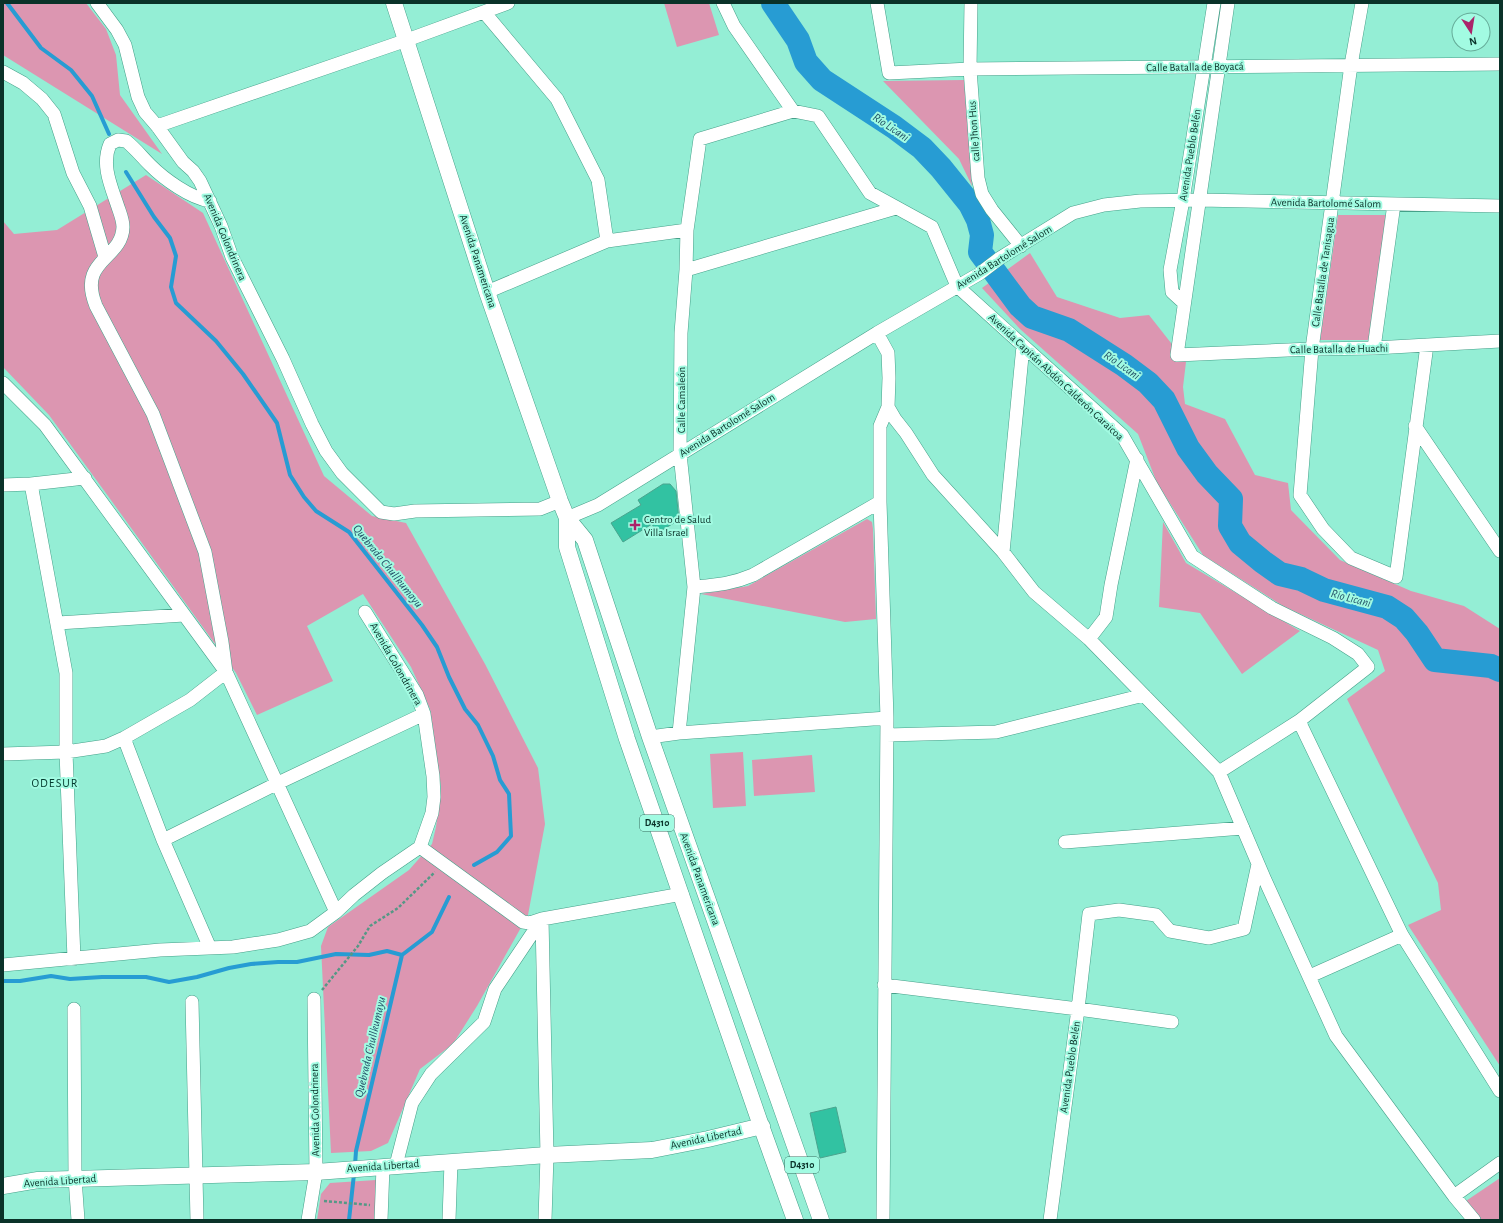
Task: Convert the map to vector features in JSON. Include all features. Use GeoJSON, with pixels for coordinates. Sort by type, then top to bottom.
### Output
{"type":"FeatureCollection","features":[{"type":"Feature","properties":{"kind":"main road","name":"Avenida Panamericana"},"geometry":{"type":"LineString","coordinates":[[394,3],[487,292],[560,501],[567,518],[585,540],[650,737],[821,1220]]}},
{"type":"Feature","properties":{"kind":"main road","name":"Avenida Panamericana"},"geometry":{"type":"LineString","coordinates":[[567,518],[567,547],[628,739],[795,1220]]}},
{"type":"Feature","properties":{"kind":"main road","name":"Avenida Libertad"},"geometry":{"type":"LineString","coordinates":[[3,1186],[38,1180],[316,1172],[332,1169],[367,1168],[547,1155],[652,1150],[708,1139],[760,1122],[783,1110]]}},
{"type":"Feature","properties":{"kind":"street","name":"Avenida Golondrinera"},"geometry":{"type":"LineString","coordinates":[[97,3],[117,30],[125,45],[138,97],[145,112],[158,126],[183,162],[193,171],[200,181],[210,201],[232,257],[283,359],[312,424],[326,451],[342,473],[381,512],[394,514],[415,511],[540,509],[560,501]]}},
{"type":"Feature","properties":{"kind":"street"},"geometry":{"type":"LineString","coordinates":[[158,126],[407,40],[508,3]]}},
{"type":"Feature","properties":{"kind":"street"},"geometry":{"type":"LineString","coordinates":[[723,3],[734,26],[793,111]]}},
{"type":"Feature","properties":{"kind":"street","name":"Calle Batalla de Boyacá"},"geometry":{"type":"LineString","coordinates":[[877,3],[889,73],[970,68],[1500,64]]}},
{"type":"Feature","properties":{"kind":"street","name":"calle Jhon Hus"},"geometry":{"type":"LineString","coordinates":[[971,3],[970,68],[978,178],[982,194],[992,210],[1021,246]]}},
{"type":"Feature","properties":{"kind":"street","name":"Avenida Pueblo Belén"},"geometry":{"type":"LineString","coordinates":[[1184,303],[1172,292],[1170,270],[1183,200],[1214,3]]}},
{"type":"Feature","properties":{"kind":"street","name":"Avenida Pueblo Belén"},"geometry":{"type":"LineString","coordinates":[[1177,355],[1228,3]]}},
{"type":"Feature","properties":{"kind":"street","name":"Calle Batalla de Tanisagua"},"geometry":{"type":"LineString","coordinates":[[1362,3],[1351,65],[1312,349],[1300,495],[1323,529],[1351,558],[1396,577],[1415,426]]}},
{"type":"Feature","properties":{"kind":"street"},"geometry":{"type":"LineString","coordinates":[[484,12],[557,99],[598,180],[607,241]]}},
{"type":"Feature","properties":{"kind":"street"},"geometry":{"type":"LineString","coordinates":[[3,72],[23,83],[42,98],[54,114],[73,173],[90,206],[105,257]]}},
{"type":"Feature","properties":{"kind":"street","name":"Avenida Capitán Abdón Calderón Garaicoa"},"geometry":{"type":"LineString","coordinates":[[700,139],[793,111],[818,116],[870,193],[932,227],[957,286],[1122,435],[1192,556],[1272,608],[1333,638],[1358,654],[1368,667],[1299,721]]}},
{"type":"Feature","properties":{"kind":"street","name":"Calle Camaleón"},"geometry":{"type":"LineString","coordinates":[[679,733],[694,587],[680,454],[681,333],[686,270],[687,230],[700,139]]}},
{"type":"Feature","properties":{"kind":"street"},"geometry":{"type":"LineString","coordinates":[[210,201],[202,200],[191,195],[163,177],[126,141],[118,140],[110,144],[107,150],[106,171],[123,227],[118,243],[97,267],[92,277],[90,286],[92,297],[153,414],[205,552],[222,642],[226,672]]}},
{"type":"Feature","properties":{"kind":"street","name":"Avenida Bartolomé Salom"},"geometry":{"type":"LineString","coordinates":[[567,518],[598,506],[877,333],[979,274],[1000,258],[1073,213],[1104,205],[1140,201],[1183,200],[1500,206]]}},
{"type":"Feature","properties":{"kind":"street"},"geometry":{"type":"LineString","coordinates":[[1374,348],[1394,204]]}},
{"type":"Feature","properties":{"kind":"street"},"geometry":{"type":"LineString","coordinates":[[686,270],[896,208]]}},
{"type":"Feature","properties":{"kind":"street"},"geometry":{"type":"LineString","coordinates":[[487,292],[607,241],[687,230]]}},
{"type":"Feature","properties":{"kind":"street"},"geometry":{"type":"LineString","coordinates":[[877,333],[888,353],[888,408],[880,426],[880,502],[887,718],[883,1220]]}},
{"type":"Feature","properties":{"kind":"street","name":"Calle Batalla de Huachi"},"geometry":{"type":"LineString","coordinates":[[1177,355],[1312,349],[1374,348],[1500,341]]}},
{"type":"Feature","properties":{"kind":"street"},"geometry":{"type":"LineString","coordinates":[[1427,345],[1415,426],[1494,535],[1500,551]]}},
{"type":"Feature","properties":{"kind":"street"},"geometry":{"type":"LineString","coordinates":[[1003,552],[1024,346]]}},
{"type":"Feature","properties":{"kind":"street"},"geometry":{"type":"LineString","coordinates":[[3,383],[45,425],[226,672],[336,912]]}},
{"type":"Feature","properties":{"kind":"street"},"geometry":{"type":"LineString","coordinates":[[888,408],[933,475],[1003,552],[1034,592],[1089,639],[1219,772],[1258,864],[1336,1036],[1454,1196],[1474,1220]]}},
{"type":"Feature","properties":{"kind":"street"},"geometry":{"type":"LineString","coordinates":[[1089,639],[1106,617],[1111,585],[1137,459]]}},
{"type":"Feature","properties":{"kind":"street"},"geometry":{"type":"LineString","coordinates":[[3,484],[31,484],[85,478]]}},
{"type":"Feature","properties":{"kind":"street"},"geometry":{"type":"LineString","coordinates":[[31,484],[58,622],[66,673],[66,752],[74,959]]}},
{"type":"Feature","properties":{"kind":"street"},"geometry":{"type":"LineString","coordinates":[[694,587],[738,582],[753,575],[880,502]]}},
{"type":"Feature","properties":{"kind":"street","name":"Avenida Golondrinera"},"geometry":{"type":"LineString","coordinates":[[365,612],[417,695],[424,714],[434,776],[434,797],[432,813],[420,847]]}},
{"type":"Feature","properties":{"kind":"street"},"geometry":{"type":"LineString","coordinates":[[58,622],[184,615]]}},
{"type":"Feature","properties":{"kind":"street"},"geometry":{"type":"LineString","coordinates":[[3,754],[66,752],[106,746],[124,738],[190,700],[226,672]]}},
{"type":"Feature","properties":{"kind":"street"},"geometry":{"type":"LineString","coordinates":[[887,735],[996,732],[1144,696]]}},
{"type":"Feature","properties":{"kind":"street"},"geometry":{"type":"LineString","coordinates":[[163,840],[278,783],[424,714]]}},
{"type":"Feature","properties":{"kind":"street"},"geometry":{"type":"LineString","coordinates":[[650,737],[679,733],[887,718]]}},
{"type":"Feature","properties":{"kind":"street"},"geometry":{"type":"LineString","coordinates":[[1219,772],[1299,721],[1402,935],[1500,1091]]}},
{"type":"Feature","properties":{"kind":"street"},"geometry":{"type":"LineString","coordinates":[[124,738],[163,840],[210,948]]}},
{"type":"Feature","properties":{"kind":"street"},"geometry":{"type":"LineString","coordinates":[[1065,842],[1243,828]]}},
{"type":"Feature","properties":{"kind":"street"},"geometry":{"type":"LineString","coordinates":[[3,965],[160,950],[233,947],[278,940],[310,931],[336,912],[354,895],[420,847],[523,922],[530,923],[542,919],[682,894]]}},
{"type":"Feature","properties":{"kind":"street","name":"Avenida Pueblo Belén"},"geometry":{"type":"LineString","coordinates":[[1050,1220],[1078,1009],[1088,914],[1119,910],[1156,915],[1170,932],[1209,938],[1244,929],[1258,864]]}},
{"type":"Feature","properties":{"kind":"street"},"geometry":{"type":"LineString","coordinates":[[542,919],[547,1155],[545,1220]]}},
{"type":"Feature","properties":{"kind":"street"},"geometry":{"type":"LineString","coordinates":[[381,1220],[390,1166],[412,1103],[431,1074],[484,1022],[495,989],[542,919]]}},
{"type":"Feature","properties":{"kind":"street"},"geometry":{"type":"LineString","coordinates":[[1310,976],[1402,935]]}},
{"type":"Feature","properties":{"kind":"street"},"geometry":{"type":"LineString","coordinates":[[884,985],[1172,1022]]}},
{"type":"Feature","properties":{"kind":"street","name":"Avenida Golondrinera"},"geometry":{"type":"LineString","coordinates":[[308,1220],[316,1172],[314,999]]}},
{"type":"Feature","properties":{"kind":"street"},"geometry":{"type":"LineString","coordinates":[[192,1002],[197,1220]]}},
{"type":"Feature","properties":{"kind":"street"},"geometry":{"type":"LineString","coordinates":[[74,1009],[75,1178],[78,1220]]}},
{"type":"Feature","properties":{"kind":"street"},"geometry":{"type":"LineString","coordinates":[[449,1220],[451,1162]]}},
{"type":"Feature","properties":{"kind":"street"},"geometry":{"type":"LineString","coordinates":[[1454,1196],[1500,1163]]}},
{"type":"Feature","properties":{"kind":"path"},"geometry":{"type":"LineString","coordinates":[[314,999],[358,946],[370,926],[398,908],[443,864]]}},
{"type":"Feature","properties":{"kind":"path"},"geometry":{"type":"LineString","coordinates":[[336,1202],[359,1205]]}},
{"type":"Feature","properties":{"kind":"shaded area"},"geometry":{"type":"Polygon","coordinates":[[[3,3],[86,3],[106,29],[116,55],[120,95],[162,154],[3,55],[3,3]]]}},
{"type":"Feature","properties":{"kind":"shaded area"},"geometry":{"type":"Polygon","coordinates":[[[664,3],[709,3],[719,35],[677,47],[664,3]]]}},
{"type":"Feature","properties":{"kind":"shaded area"},"geometry":{"type":"Polygon","coordinates":[[[964,80],[972,186],[959,159],[883,81],[964,80]]]}},
{"type":"Feature","properties":{"kind":"shaded area"},"geometry":{"type":"Polygon","coordinates":[[[146,175],[203,213],[324,476],[372,516],[406,523],[485,664],[538,768],[545,824],[528,915],[477,1006],[453,1044],[420,1069],[388,1143],[371,1151],[331,1153],[321,946],[328,927],[409,870],[432,844],[436,827],[441,787],[430,709],[411,667],[363,594],[307,626],[333,681],[257,715],[236,673],[49,415],[3,367],[3,221],[14,234],[57,230],[146,175]]]}},
{"type":"Feature","properties":{"kind":"shaded area"},"geometry":{"type":"Polygon","coordinates":[[[1338,215],[1387,215],[1370,340],[1320,340],[1338,215]]]}},
{"type":"Feature","properties":{"kind":"shaded area"},"geometry":{"type":"Polygon","coordinates":[[[1030,253],[1057,297],[1120,318],[1149,315],[1186,362],[1183,387],[1185,404],[1225,419],[1255,475],[1288,483],[1291,510],[1340,560],[1411,591],[1464,606],[1500,629],[1500,1066],[1408,925],[1441,910],[1438,883],[1347,699],[1385,671],[1378,650],[1283,606],[1203,555],[1157,483],[1138,434],[1020,329],[982,288],[1030,253]]]}},
{"type":"Feature","properties":{"kind":"shaded area"},"geometry":{"type":"Polygon","coordinates":[[[867,519],[872,522],[873,529],[876,619],[845,622],[701,594],[748,586],[867,519]]]}},
{"type":"Feature","properties":{"kind":"shaded area"},"geometry":{"type":"Polygon","coordinates":[[[1163,522],[1186,563],[1300,631],[1242,674],[1200,613],[1159,607],[1163,522]]]}},
{"type":"Feature","properties":{"kind":"shaded area"},"geometry":{"type":"Polygon","coordinates":[[[743,752],[746,806],[713,808],[710,754],[743,752]]]}},
{"type":"Feature","properties":{"kind":"shaded area"},"geometry":{"type":"Polygon","coordinates":[[[812,755],[815,792],[754,796],[752,760],[812,755]]]}},
{"type":"Feature","properties":{"kind":"shaded area"},"geometry":{"type":"Polygon","coordinates":[[[1500,1178],[1500,1220],[1471,1220],[1457,1207],[1500,1178]]]}},
{"type":"Feature","properties":{"kind":"shaded area"},"geometry":{"type":"Polygon","coordinates":[[[376,1180],[375,1220],[317,1220],[321,1194],[330,1183],[376,1180]]]}},
{"type":"Feature","properties":{"kind":"building","name":"Centro de Salud Villa Israel"},"geometry":{"type":"Polygon","coordinates":[[[663,484],[670,484],[676,491],[679,520],[657,533],[652,524],[623,542],[611,523],[641,505],[638,500],[663,484]]]}},
{"type":"Feature","properties":{"kind":"building"},"geometry":{"type":"Polygon","coordinates":[[[836,1107],[846,1152],[820,1158],[810,1113],[836,1107]]]}},
{"type":"Feature","properties":{"kind":"waterway","name":"Quebrada Chullkumayu"},"geometry":{"type":"LineString","coordinates":[[7,3],[41,48],[71,70],[92,96],[109,134]]}},
{"type":"Feature","properties":{"kind":"waterway","name":"Río Licani"},"geometry":{"type":"LineString","coordinates":[[773,3],[798,40],[806,62],[822,80],[894,127],[922,148],[941,168],[970,204],[978,220],[982,235],[980,252],[1020,306],[1032,317],[1069,330],[1124,365],[1148,383],[1164,400],[1188,448],[1207,474],[1231,499],[1230,526],[1240,543],[1280,574],[1301,579],[1324,590],[1387,607],[1404,618],[1417,633],[1435,660],[1491,666],[1500,670]]}},
{"type":"Feature","properties":{"kind":"waterway","name":"Quebrada Chullkumayu"},"geometry":{"type":"LineString","coordinates":[[126,172],[154,217],[170,238],[176,256],[171,287],[176,303],[216,341],[243,374],[277,423],[290,475],[304,497],[316,511],[349,532],[422,625],[437,647],[449,677],[465,709],[478,725],[493,756],[500,780],[509,794],[511,836],[497,852],[474,865]]}},
{"type":"Feature","properties":{"kind":"waterway","name":"Quebrada Chullkumayu"},"geometry":{"type":"LineString","coordinates":[[355,1165],[356,1151],[402,955],[432,932],[449,897]]}},
{"type":"Feature","properties":{"kind":"waterway"},"geometry":{"type":"LineString","coordinates":[[3,981],[20,981],[51,976],[70,979],[146,977],[169,982],[251,964],[297,962],[336,954],[369,955],[387,951],[402,955]]}},
{"type":"Feature","properties":{"kind":"waterway","name":"Quebrada Chullkumayu"},"geometry":{"type":"LineString","coordinates":[[349,1220],[354,1174]]}},
{"type":"Feature","properties":{"kind":"place","name":"Centro de Salud Villa Israel"},"geometry":{"type":"Point","coordinates":[635,525]}},
{"type":"Feature","properties":{"kind":"district","name":"ODESUR"},"geometry":{"type":"Point","coordinates":[55,783]}}]}
